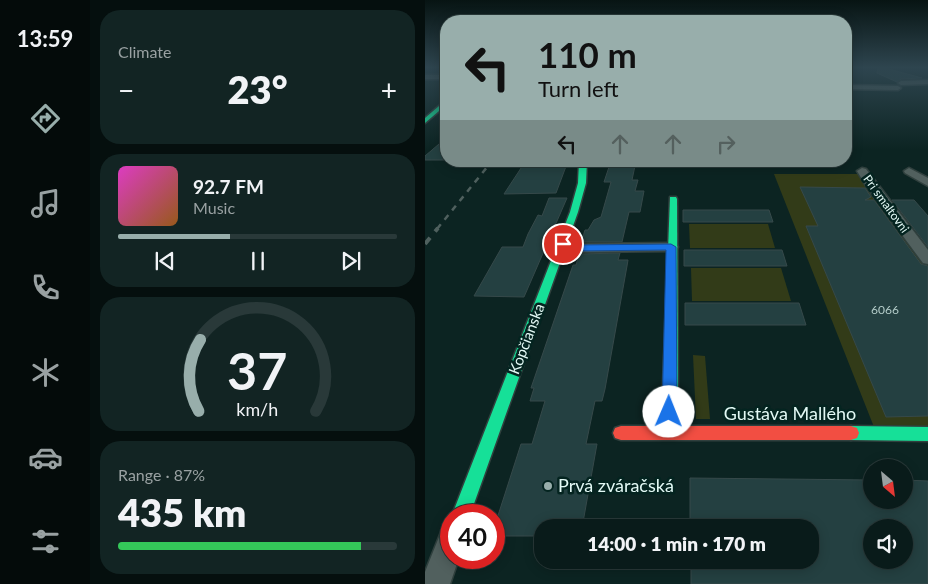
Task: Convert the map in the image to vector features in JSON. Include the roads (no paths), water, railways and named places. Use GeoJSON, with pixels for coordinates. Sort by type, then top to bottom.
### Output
{"type":"FeatureCollection","features":[{"type":"Feature","properties":{"kind":"street"},"geometry":{"type":"LineString","coordinates":[[425,121],[440,107]]}},
{"type":"Feature","properties":{"kind":"street"},"geometry":{"type":"LineString","coordinates":[[425,132],[440,121]]}},
{"type":"Feature","properties":{"kind":"street","name":"Kopčianska"},"geometry":{"type":"LineString","coordinates":[[465,504],[563,244],[579,195],[582,167]]}},
{"type":"Feature","properties":{"kind":"street","name":"Pri smaltovni"},"geometry":{"type":"LineString","coordinates":[[862,171],[928,260]]}},
{"type":"Feature","properties":{"kind":"street"},"geometry":{"type":"LineString","coordinates":[[909,171],[928,183]]}},
{"type":"Feature","properties":{"kind":"street"},"geometry":{"type":"LineString","coordinates":[[669,412],[673,199]]}},
{"type":"Feature","properties":{"kind":"street"},"geometry":{"type":"LineString","coordinates":[[563,244],[578,248],[671,247]]}},
{"type":"Feature","properties":{"kind":"street","name":"Gustáva Mallého"},"geometry":{"type":"LineString","coordinates":[[621,433],[816,432],[928,434]]}},
{"type":"Feature","properties":{"kind":"street"},"geometry":{"type":"LineString","coordinates":[[435,584],[441,569]]}},
{"type":"Feature","properties":{"kind":"railway"},"geometry":{"type":"LineString","coordinates":[[437,229],[487,167]]}},
{"type":"Feature","properties":{"kind":"railway"},"geometry":{"type":"LineString","coordinates":[[425,244],[438,228]]}},
{"type":"Feature","properties":{"kind":"place","name":"Prvá zváračská"},"geometry":{"type":"Point","coordinates":[548,486]}}]}
